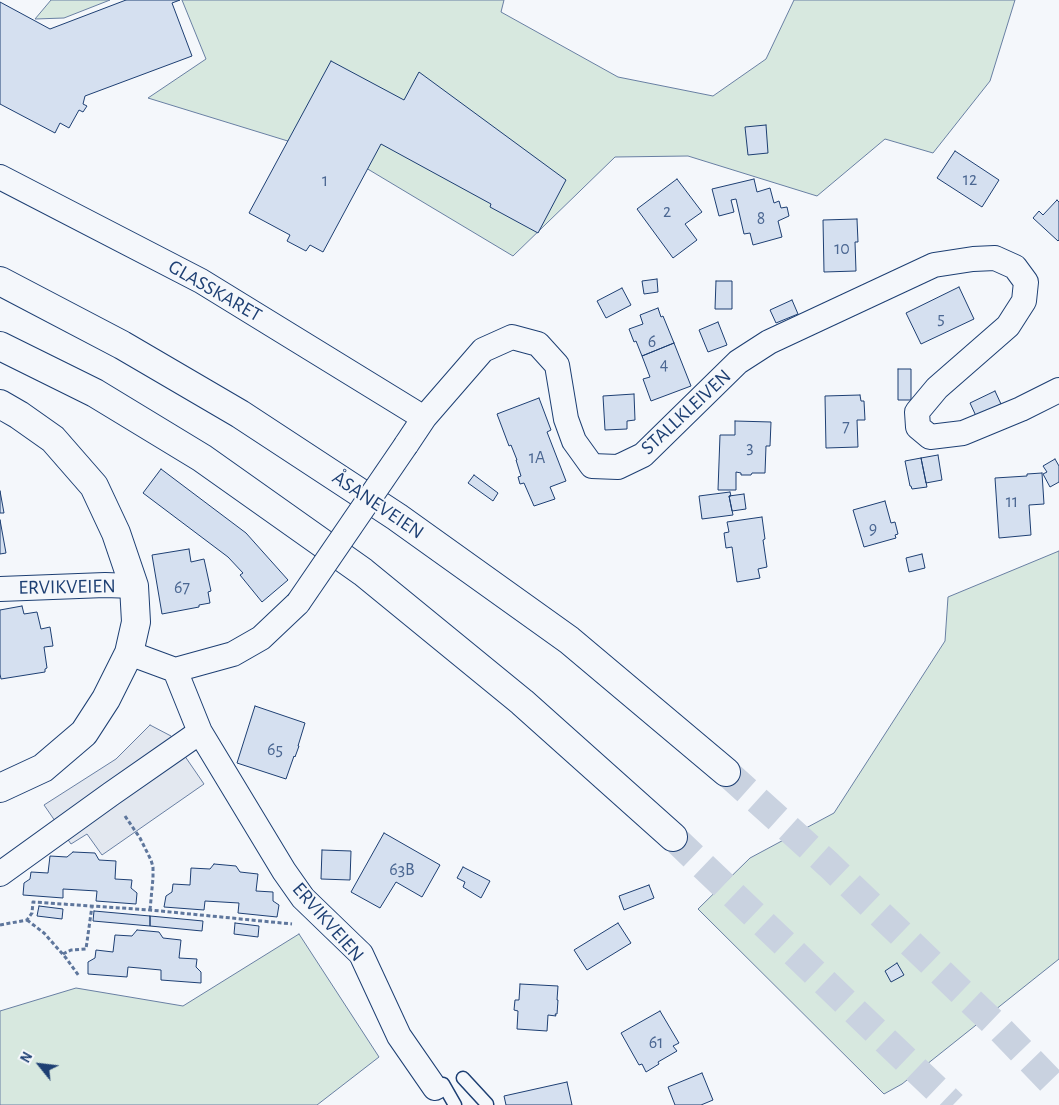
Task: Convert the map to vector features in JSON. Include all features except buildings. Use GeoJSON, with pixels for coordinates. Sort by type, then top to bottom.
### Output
{"type":"FeatureCollection","features":[{"type":"Feature","properties":{"kind":"main road","name":"ÅSANEVEIEN"},"geometry":{"type":"LineString","coordinates":[[0,281],[122,345],[232,409],[397,517],[569,640],[726,772]]}},
{"type":"Feature","properties":{"kind":"main road"},"geometry":{"type":"LineString","coordinates":[[0,346],[96,393],[202,458],[363,572],[522,702],[673,837]]}},
{"type":"Feature","properties":{"kind":"main road","name":"ERVIKVEIEN"},"geometry":{"type":"LineString","coordinates":[[0,404],[18,414],[52,439],[94,486],[116,533],[134,586],[136,622],[129,653],[106,699],[84,733],[43,768],[0,788]]}},
{"type":"Feature","properties":{"kind":"street","name":"GLASSKARET"},"geometry":{"type":"LineString","coordinates":[[0,177],[201,280],[424,418]]}},
{"type":"Feature","properties":{"kind":"street","name":"STALLKLEIVEN"},"geometry":{"type":"LineString","coordinates":[[175,670],[233,654],[261,638],[298,603],[424,418],[483,350],[512,337],[538,344],[557,365],[566,419],[574,441],[592,466],[618,467],[643,455],[738,362],[769,342],[934,265],[973,259],[995,258],[1016,267],[1026,282],[1024,301],[1008,326],[937,388],[917,412],[918,427],[930,437],[963,433],[1021,409],[1059,390]]}},
{"type":"Feature","properties":{"kind":"street","name":"ERVIKVEIEN"},"geometry":{"type":"LineString","coordinates":[[0,589],[134,586]]}},
{"type":"Feature","properties":{"kind":"street"},"geometry":{"type":"LineString","coordinates":[[129,653],[175,670]]}},
{"type":"Feature","properties":{"kind":"street","name":"ERVIKVEIEN"},"geometry":{"type":"LineString","coordinates":[[175,670],[200,732],[284,871],[304,898],[361,954],[399,1036],[439,1086]]}},
{"type":"Feature","properties":{"kind":"street"},"geometry":{"type":"LineString","coordinates":[[0,874],[200,732]]}},
{"type":"Feature","properties":{"kind":"lane"},"geometry":{"type":"LineString","coordinates":[[463,1078],[487,1104]]}},
{"type":"Feature","properties":{"kind":"lane"},"geometry":{"type":"LineString","coordinates":[[439,1086],[455,1105]]}},
{"type":"Feature","properties":{"kind":"path"},"geometry":{"type":"LineString","coordinates":[[140,838],[153,867],[150,910]]}},
{"type":"Feature","properties":{"kind":"path"},"geometry":{"type":"LineString","coordinates":[[0,925],[27,920],[32,913],[34,902],[150,910],[296,924],[311,923],[324,918]]}},
{"type":"Feature","properties":{"kind":"path"},"geometry":{"type":"LineString","coordinates":[[63,954],[71,950],[86,949],[92,906]]}},
{"type":"Feature","properties":{"kind":"path"},"geometry":{"type":"LineString","coordinates":[[27,920],[44,933],[79,976]]}},
{"type":"Feature","properties":{"kind":"shaded area"},"geometry":{"type":"Polygon","coordinates":[[[51,0],[110,0],[64,18],[35,19],[51,0]]]}},
{"type":"Feature","properties":{"kind":"shaded area"},"geometry":{"type":"Polygon","coordinates":[[[182,0],[504,0],[501,12],[618,77],[713,96],[766,59],[794,0],[1015,0],[990,81],[933,153],[885,139],[817,196],[688,156],[615,157],[513,256],[356,162],[148,98],[206,59],[182,0]]]}},
{"type":"Feature","properties":{"kind":"shaded area"},"geometry":{"type":"Polygon","coordinates":[[[1059,551],[1059,959],[902,1084],[884,1094],[698,909],[750,858],[834,813],[945,641],[948,597],[1059,551]]]}},
{"type":"Feature","properties":{"kind":"shaded area"},"geometry":{"type":"Polygon","coordinates":[[[150,725],[171,736],[204,784],[102,855],[87,834],[71,844],[44,805],[116,759],[150,725]]]}},
{"type":"Feature","properties":{"kind":"shaded area"},"geometry":{"type":"Polygon","coordinates":[[[299,934],[379,1057],[317,1105],[0,1105],[0,1011],[76,988],[183,1006],[299,934]]]}},
{"type":"Feature","properties":{"kind":"tunnel"},"geometry":{"type":"LineString","coordinates":[[726,772],[829,865],[1001,1030],[1059,1090]]}},
{"type":"Feature","properties":{"kind":"tunnel"},"geometry":{"type":"LineString","coordinates":[[673,837],[953,1105]]}}]}
